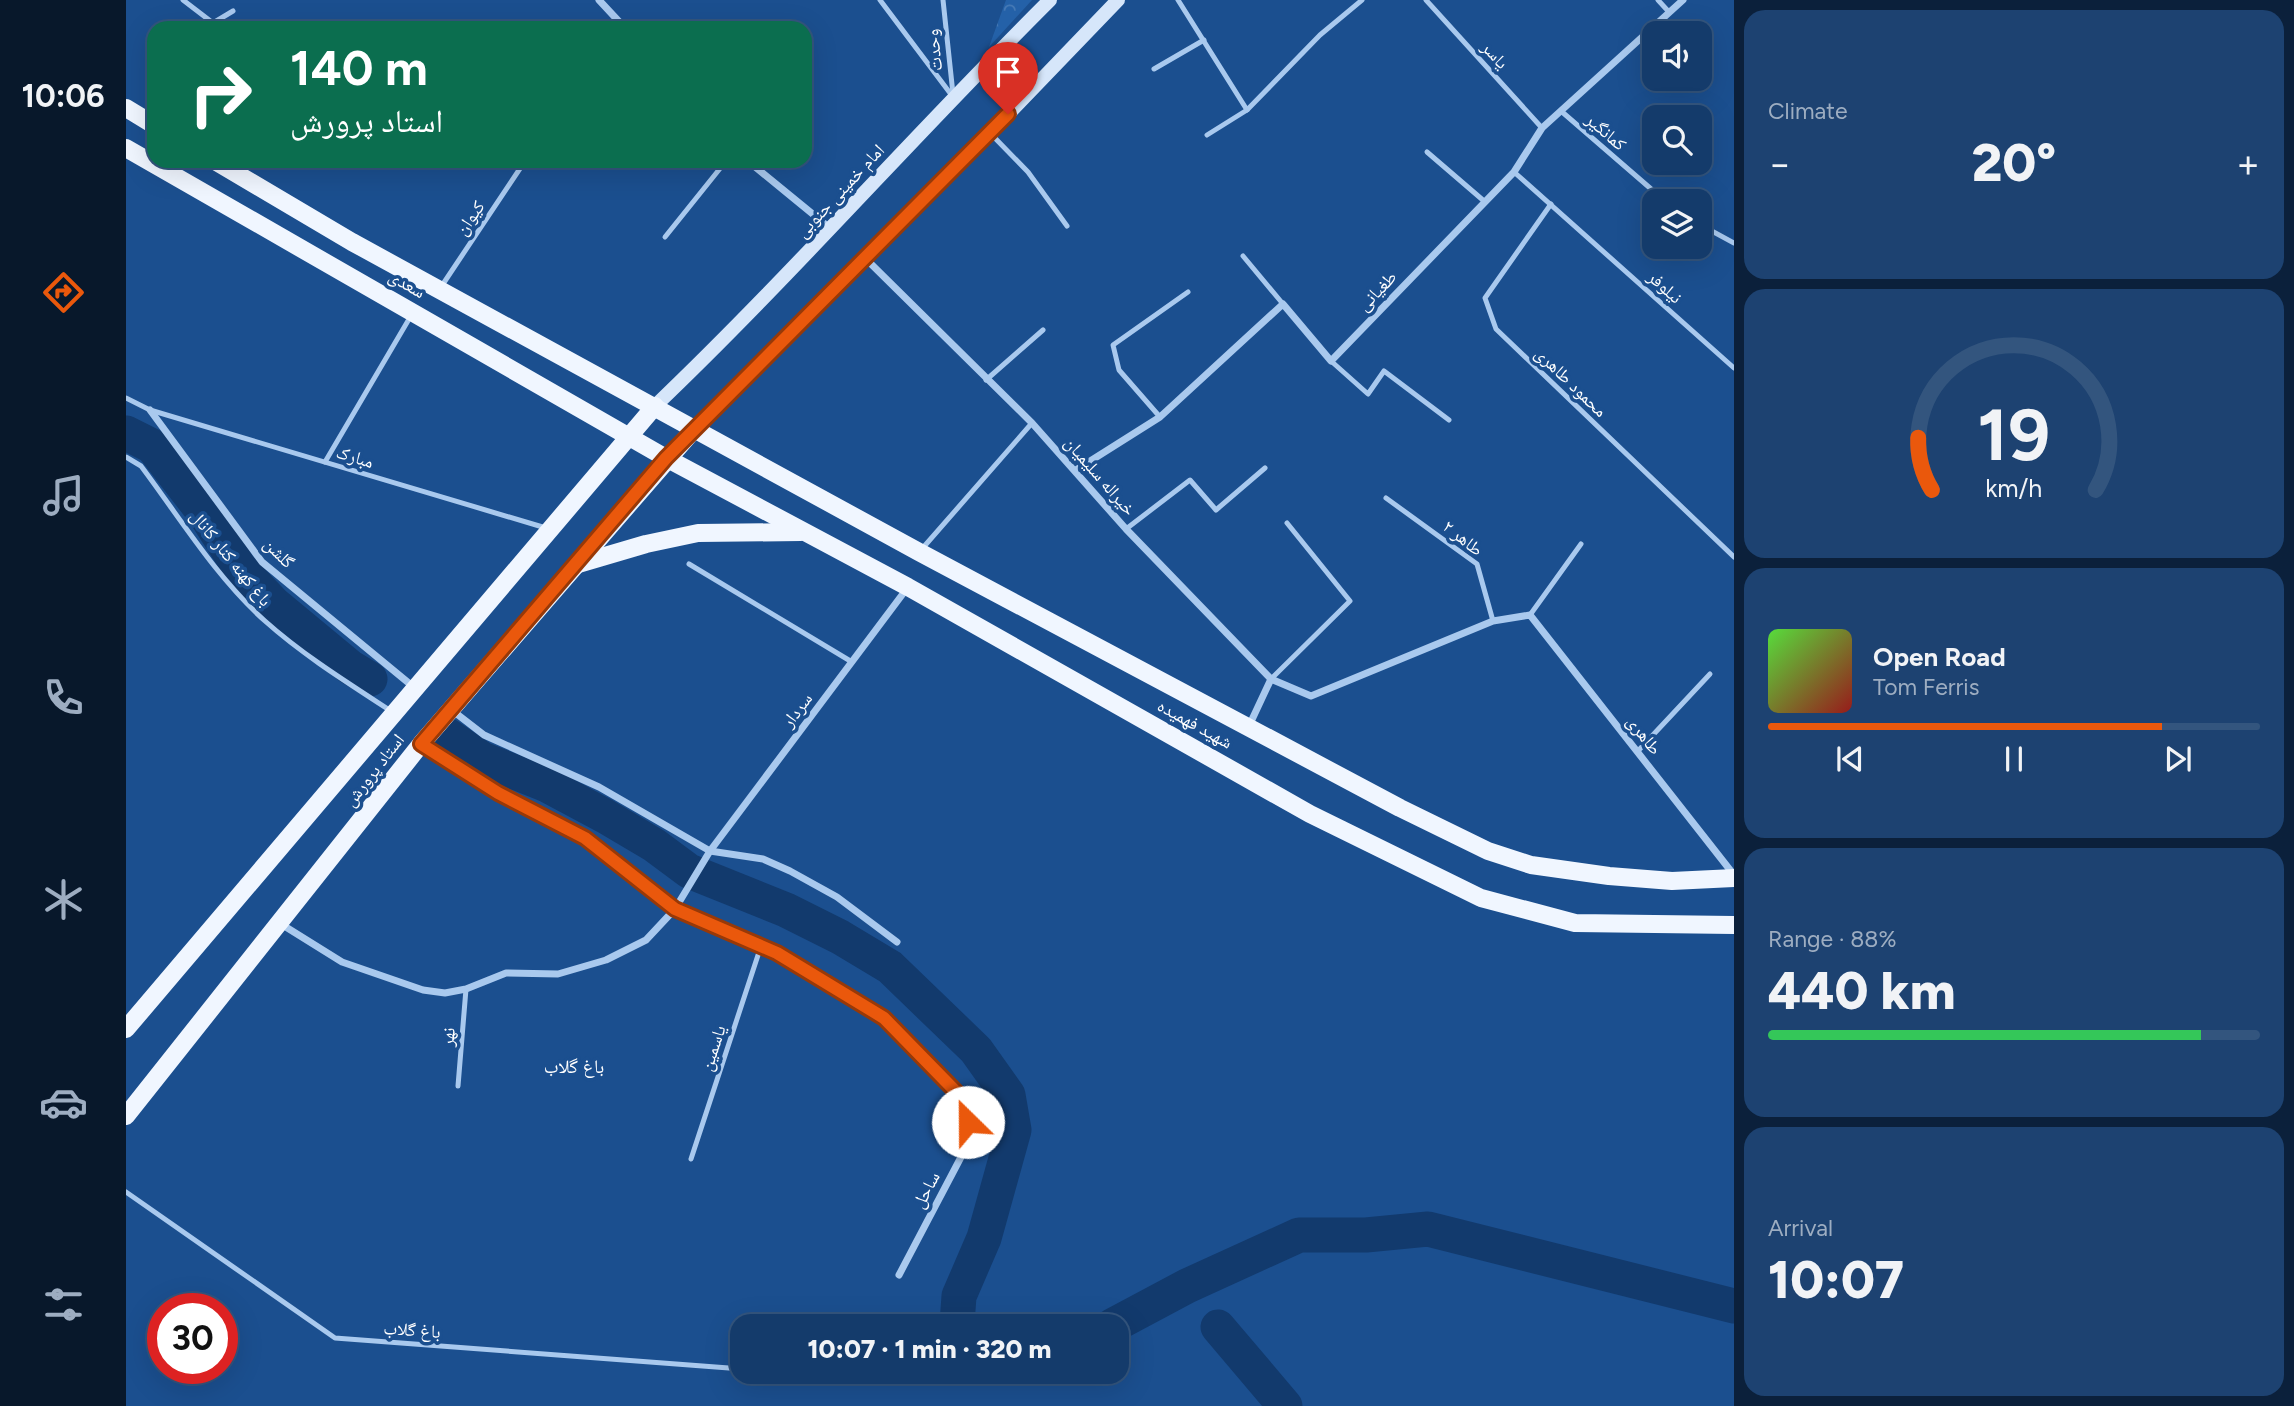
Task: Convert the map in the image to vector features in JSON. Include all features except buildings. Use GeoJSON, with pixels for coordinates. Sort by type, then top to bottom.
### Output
{"type":"FeatureCollection","features":[{"type":"Feature","properties":{"kind":"main road","name":"امام خمینی جنوبی"},"geometry":{"type":"LineString","coordinates":[[655,406],[832,229],[953,97],[1050,0]]}},
{"type":"Feature","properties":{"kind":"main road"},"geometry":{"type":"LineString","coordinates":[[695,428],[990,134],[1118,0]]}},
{"type":"Feature","properties":{"kind":"main road"},"geometry":{"type":"LineString","coordinates":[[126,108],[147,121]]}},
{"type":"Feature","properties":{"kind":"main road","name":"سعدی"},"geometry":{"type":"LineString","coordinates":[[126,148],[147,160]]}},
{"type":"Feature","properties":{"kind":"main road","name":"سعدی"},"geometry":{"type":"LineString","coordinates":[[161,168],[666,458]]}},
{"type":"Feature","properties":{"kind":"main road","name":"سعدی"},"geometry":{"type":"LineString","coordinates":[[227,168],[439,290],[695,428]]}},
{"type":"Feature","properties":{"kind":"main road","name":"استاد پرورش"},"geometry":{"type":"LineString","coordinates":[[126,1030],[655,406]]}},
{"type":"Feature","properties":{"kind":"main road","name":"استاد پرورش"},"geometry":{"type":"LineString","coordinates":[[126,1116],[281,924],[421,744],[578,564],[666,458],[695,428]]}},
{"type":"Feature","properties":{"kind":"main road","name":"شهید فهمیده"},"geometry":{"type":"LineString","coordinates":[[695,428],[919,552],[1400,808],[1488,851],[1531,865],[1672,881],[1734,877]]}},
{"type":"Feature","properties":{"kind":"main road","name":"شهید فهمیده"},"geometry":{"type":"LineString","coordinates":[[666,458],[908,587],[1310,814],[1481,898],[1574,923],[1734,925]]}},
{"type":"Feature","properties":{"kind":"main road"},"geometry":{"type":"LineString","coordinates":[[578,564],[646,544],[698,533],[805,532]]}},
{"type":"Feature","properties":{"kind":"street"},"geometry":{"type":"LineString","coordinates":[[600,0],[619,21]]}},
{"type":"Feature","properties":{"kind":"street","name":"طغیانی"},"geometry":{"type":"LineString","coordinates":[[1331,361],[1514,172],[1542,128],[1683,0]]}},
{"type":"Feature","properties":{"kind":"street"},"geometry":{"type":"LineString","coordinates":[[757,168],[832,229]]}},
{"type":"Feature","properties":{"kind":"street","name":"خیراله سلیمیان"},"geometry":{"type":"LineString","coordinates":[[866,259],[1032,424],[1076,470],[1126,529],[1271,679]]}},
{"type":"Feature","properties":{"kind":"street"},"geometry":{"type":"LineString","coordinates":[[1076,470],[1160,417],[1283,304],[1331,361]]}},
{"type":"Feature","properties":{"kind":"street","name":"گلشن"},"geometry":{"type":"LineString","coordinates":[[150,410],[262,562],[416,689]]}},
{"type":"Feature","properties":{"kind":"street","name":"سردار"},"geometry":{"type":"LineString","coordinates":[[281,924],[342,962],[423,990],[445,993],[466,989],[506,973],[558,974],[606,960],[646,940],[675,909],[710,851],[908,587]]}},
{"type":"Feature","properties":{"kind":"street"},"geometry":{"type":"LineString","coordinates":[[1249,726],[1271,679],[1311,696],[1493,621],[1530,615]]}},
{"type":"Feature","properties":{"kind":"street","name":"طاهری"},"geometry":{"type":"LineString","coordinates":[[1530,615],[1734,877]]}},
{"type":"Feature","properties":{"kind":"street"},"geometry":{"type":"LineString","coordinates":[[452,710],[484,735],[599,787],[710,851],[763,859],[790,871],[837,897],[897,942]]}},
{"type":"Feature","properties":{"kind":"street","name":"ساحل"},"geometry":{"type":"LineString","coordinates":[[421,744],[498,793],[585,838],[675,909],[777,953],[884,1018],[966,1102],[970,1140],[899,1275]]}},
{"type":"Feature","properties":{"kind":"lane"},"geometry":{"type":"LineString","coordinates":[[183,0],[211,21]]}},
{"type":"Feature","properties":{"kind":"lane"},"geometry":{"type":"LineString","coordinates":[[880,0],[953,97]]}},
{"type":"Feature","properties":{"kind":"lane","name":"وحدت"},"geometry":{"type":"LineString","coordinates":[[943,0],[953,97]]}},
{"type":"Feature","properties":{"kind":"lane"},"geometry":{"type":"LineString","coordinates":[[1178,0],[1247,110]]}},
{"type":"Feature","properties":{"kind":"lane"},"geometry":{"type":"LineString","coordinates":[[1207,135],[1247,110],[1320,35],[1362,0]]}},
{"type":"Feature","properties":{"kind":"lane","name":"یاسر"},"geometry":{"type":"LineString","coordinates":[[1426,0],[1542,128]]}},
{"type":"Feature","properties":{"kind":"lane"},"geometry":{"type":"LineString","coordinates":[[1658,0],[1668,12]]}},
{"type":"Feature","properties":{"kind":"lane"},"geometry":{"type":"LineString","coordinates":[[217,21],[233,12]]}},
{"type":"Feature","properties":{"kind":"lane"},"geometry":{"type":"LineString","coordinates":[[1154,69],[1204,40]]}},
{"type":"Feature","properties":{"kind":"lane","name":"کمانگیر"},"geometry":{"type":"LineString","coordinates":[[1561,110],[1651,189]]}},
{"type":"Feature","properties":{"kind":"lane"},"geometry":{"type":"LineString","coordinates":[[990,134],[1028,172],[1066,226]]}},
{"type":"Feature","properties":{"kind":"lane"},"geometry":{"type":"LineString","coordinates":[[1427,152],[1484,201]]}},
{"type":"Feature","properties":{"kind":"lane","name":"کیوان"},"geometry":{"type":"LineString","coordinates":[[439,290],[520,168]]}},
{"type":"Feature","properties":{"kind":"lane"},"geometry":{"type":"LineString","coordinates":[[665,237],[720,168]]}},
{"type":"Feature","properties":{"kind":"lane","name":"نیلوفر"},"geometry":{"type":"LineString","coordinates":[[1514,172],[1734,369]]}},
{"type":"Feature","properties":{"kind":"lane","name":"محمود طاهری"},"geometry":{"type":"LineString","coordinates":[[1551,205],[1485,298],[1496,329],[1734,557]]}},
{"type":"Feature","properties":{"kind":"lane"},"geometry":{"type":"LineString","coordinates":[[1712,231],[1734,243]]}},
{"type":"Feature","properties":{"kind":"lane"},"geometry":{"type":"LineString","coordinates":[[1243,256],[1283,304]]}},
{"type":"Feature","properties":{"kind":"lane"},"geometry":{"type":"LineString","coordinates":[[1160,417],[1119,370],[1113,345],[1188,292]]}},
{"type":"Feature","properties":{"kind":"lane"},"geometry":{"type":"LineString","coordinates":[[325,462],[414,312]]}},
{"type":"Feature","properties":{"kind":"lane"},"geometry":{"type":"LineString","coordinates":[[986,380],[1043,330]]}},
{"type":"Feature","properties":{"kind":"lane"},"geometry":{"type":"LineString","coordinates":[[1331,361],[1368,394],[1384,371],[1449,420]]}},
{"type":"Feature","properties":{"kind":"lane","name":"مبارک"},"geometry":{"type":"LineString","coordinates":[[126,398],[150,410],[552,530]]}},
{"type":"Feature","properties":{"kind":"lane"},"geometry":{"type":"LineString","coordinates":[[919,552],[1032,424]]}},
{"type":"Feature","properties":{"kind":"lane","name":"باغ کهنه کنار کانال"},"geometry":{"type":"LineString","coordinates":[[126,457],[141,466],[225,577],[264,620],[311,657],[394,714]]}},
{"type":"Feature","properties":{"kind":"lane"},"geometry":{"type":"LineString","coordinates":[[1126,529],[1190,480],[1216,510],[1265,468]]}},
{"type":"Feature","properties":{"kind":"lane","name":"طاهر ۲"},"geometry":{"type":"LineString","coordinates":[[1386,498],[1477,564],[1493,621]]}},
{"type":"Feature","properties":{"kind":"lane"},"geometry":{"type":"LineString","coordinates":[[1271,679],[1350,601],[1287,523]]}},
{"type":"Feature","properties":{"kind":"lane"},"geometry":{"type":"LineString","coordinates":[[1530,615],[1581,544]]}},
{"type":"Feature","properties":{"kind":"lane"},"geometry":{"type":"LineString","coordinates":[[689,564],[852,662]]}},
{"type":"Feature","properties":{"kind":"lane"},"geometry":{"type":"LineString","coordinates":[[1637,752],[1710,674]]}},
{"type":"Feature","properties":{"kind":"lane","name":"یاسمین"},"geometry":{"type":"LineString","coordinates":[[691,1159],[761,946]]}},
{"type":"Feature","properties":{"kind":"lane","name":"نهر"},"geometry":{"type":"LineString","coordinates":[[458,1086],[466,989]]}},
{"type":"Feature","properties":{"kind":"lane","name":"باغ گلاب"},"geometry":{"type":"LineString","coordinates":[[126,1192],[335,1338],[730,1368]]}},
{"type":"Feature","properties":{"kind":"green space"},"geometry":{"type":"Polygon","coordinates":[[[1006,0],[1032,0],[989,47],[1006,0]]]}},
{"type":"Feature","properties":{"kind":"waterway"},"geometry":{"type":"LineString","coordinates":[[126,433],[152,446],[205,514],[239,567],[274,604],[350,667],[370,679]]}},
{"type":"Feature","properties":{"kind":"waterway"},"geometry":{"type":"LineString","coordinates":[[447,735],[482,759],[547,785],[605,816],[654,845],[689,871],[786,910],[840,937],[890,967],[976,1050],[1008,1095],[1014,1130],[984,1238],[959,1296],[958,1314]]}},
{"type":"Feature","properties":{"kind":"waterway"},"geometry":{"type":"LineString","coordinates":[[1129,1317],[1187,1286],[1299,1235],[1366,1235],[1428,1229],[1734,1306]]}},
{"type":"Feature","properties":{"kind":"waterway"},"geometry":{"type":"LineString","coordinates":[[1218,1327],[1285,1406]]}},
{"type":"Feature","properties":{"kind":"district","name":"باغ گلاب"},"geometry":{"type":"Point","coordinates":[574,1066]}},
{"type":"Feature","properties":{"kind":"route"},"geometry":{"type":"LineString","coordinates":[[968,1122],[966,1102],[884,1018],[777,953],[675,909],[585,838],[498,793],[421,744],[578,564],[666,458],[1008,114]]}}]}
